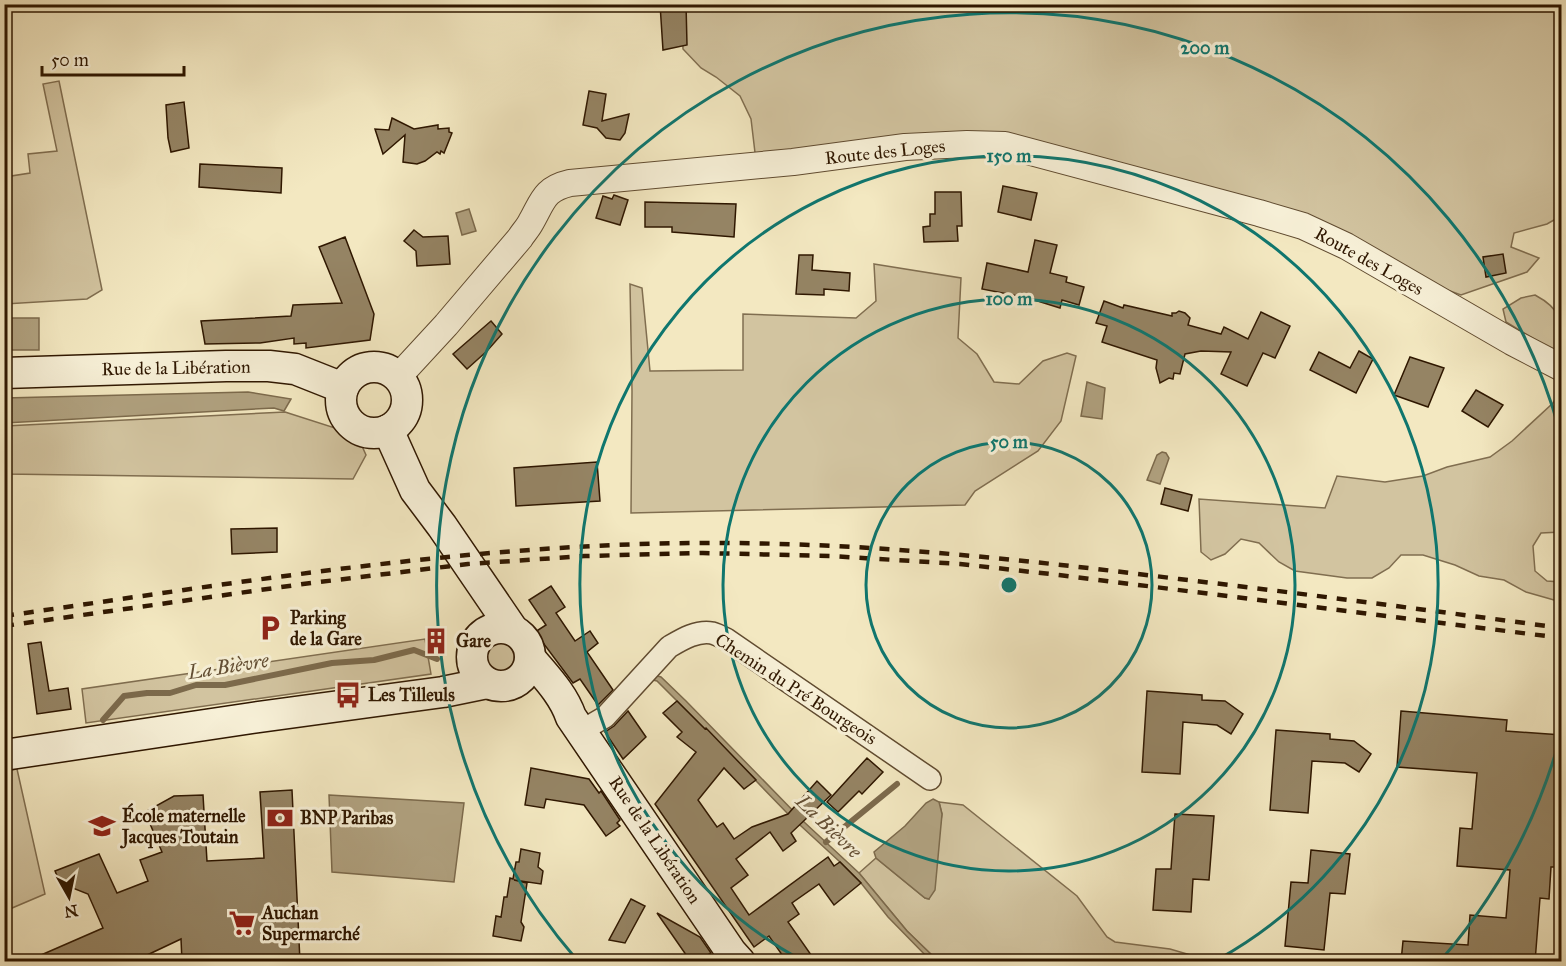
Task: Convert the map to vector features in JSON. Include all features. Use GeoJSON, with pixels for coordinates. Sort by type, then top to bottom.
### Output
{"type":"FeatureCollection","features":[{"type":"Feature","properties":{"kind":"main road","name":"Rue de la Libération"},"geometry":{"type":"LineString","coordinates":[[4,373],[269,366],[295,369],[343,388]]}},
{"type":"Feature","properties":{"kind":"main road"},"geometry":{"type":"LineString","coordinates":[[372,367],[391,371],[398,377],[407,394],[407,404],[401,419],[388,430],[380,433],[371,433],[355,427],[344,414],[341,405],[343,388],[347,380],[354,373],[372,367]]}},
{"type":"Feature","properties":{"kind":"main road"},"geometry":{"type":"LineString","coordinates":[[388,430],[415,490],[513,630]]}},
{"type":"Feature","properties":{"kind":"main road"},"geometry":{"type":"LineString","coordinates":[[468,564],[476,645],[472,663],[476,672],[501,683]]}},
{"type":"Feature","properties":{"kind":"main road"},"geometry":{"type":"LineString","coordinates":[[4,755],[152,733],[182,737],[209,736],[253,729],[292,713],[443,692],[501,683],[524,676],[531,659],[528,643],[513,630],[495,628],[487,631],[454,671],[421,695]]}},
{"type":"Feature","properties":{"kind":"main road","name":"Rue de la Libération"},"geometry":{"type":"LineString","coordinates":[[531,659],[557,691],[576,724],[740,962]]}},
{"type":"Feature","properties":{"kind":"main road","name":"Rue de la Libération"},"geometry":{"type":"LineString","coordinates":[[501,683],[576,724]]}},
{"type":"Feature","properties":{"kind":"street","name":"Route des Loges"},"geometry":{"type":"LineString","coordinates":[[398,377],[520,238],[544,197],[552,189],[561,185],[582,181],[793,162],[905,147],[967,144],[1005,146],[1304,226],[1346,246],[1512,342],[1562,368]]}},
{"type":"Feature","properties":{"kind":"street","name":"Chemin du Pré Bourgeois"},"geometry":{"type":"LineString","coordinates":[[576,724],[605,717],[669,647],[695,634],[711,632],[726,639],[930,778]]}},
{"type":"Feature","properties":{"kind":"shaded area"},"geometry":{"type":"Polygon","coordinates":[[[682,5],[1561,5],[1561,216],[1547,224],[1514,233],[1511,247],[1539,258],[1527,272],[1461,295],[1059,149],[756,161],[751,119],[740,96],[701,68],[683,49],[682,5]]]}},
{"type":"Feature","properties":{"kind":"shaded area"},"geometry":{"type":"Polygon","coordinates":[[[59,81],[102,290],[87,299],[5,304],[5,177],[30,173],[28,154],[57,151],[43,84],[59,81]]]}},
{"type":"Feature","properties":{"kind":"shaded area"},"geometry":{"type":"Polygon","coordinates":[[[469,209],[476,231],[462,235],[456,213],[469,209]]]}},
{"type":"Feature","properties":{"kind":"shaded area"},"geometry":{"type":"Polygon","coordinates":[[[874,264],[961,278],[958,338],[977,354],[994,382],[1019,384],[1043,361],[1067,353],[1076,356],[1061,421],[1038,451],[975,491],[965,505],[631,513],[630,284],[642,288],[650,371],[743,370],[743,314],[856,318],[876,301],[874,264]]]}},
{"type":"Feature","properties":{"kind":"shaded area"},"geometry":{"type":"Polygon","coordinates":[[[1535,295],[1552,307],[1560,319],[1561,355],[1506,322],[1503,309],[1521,298],[1535,295]]]}},
{"type":"Feature","properties":{"kind":"shaded area"},"geometry":{"type":"Polygon","coordinates":[[[5,318],[39,318],[39,350],[5,350],[5,318]]]}},
{"type":"Feature","properties":{"kind":"shaded area"},"geometry":{"type":"Polygon","coordinates":[[[1087,382],[1105,388],[1102,419],[1081,416],[1087,382]]]}},
{"type":"Feature","properties":{"kind":"shaded area"},"geometry":{"type":"Polygon","coordinates":[[[1561,390],[1561,532],[1541,533],[1533,546],[1535,571],[1547,581],[1561,582],[1561,602],[1526,592],[1504,580],[1479,576],[1455,565],[1423,555],[1401,555],[1389,568],[1372,578],[1347,578],[1295,571],[1279,562],[1259,543],[1241,539],[1225,554],[1211,560],[1201,552],[1199,499],[1325,508],[1337,476],[1385,482],[1423,476],[1447,467],[1490,457],[1512,441],[1553,403],[1561,390]]]}},
{"type":"Feature","properties":{"kind":"shaded area"},"geometry":{"type":"Polygon","coordinates":[[[248,392],[291,399],[284,411],[274,408],[5,423],[5,398],[248,392]]]}},
{"type":"Feature","properties":{"kind":"shaded area"},"geometry":{"type":"Polygon","coordinates":[[[285,412],[357,435],[366,455],[353,479],[5,474],[5,426],[285,412]]]}},
{"type":"Feature","properties":{"kind":"shaded area"},"geometry":{"type":"Polygon","coordinates":[[[1162,452],[1166,453],[1169,458],[1160,484],[1147,480],[1157,455],[1162,452]]]}},
{"type":"Feature","properties":{"kind":"shaded area"},"geometry":{"type":"Polygon","coordinates":[[[425,639],[431,674],[86,723],[82,689],[425,639]]]}},
{"type":"Feature","properties":{"kind":"shaded area"},"geometry":{"type":"Polygon","coordinates":[[[499,642],[510,646],[514,657],[510,668],[499,672],[488,668],[484,657],[488,646],[499,642]]]}},
{"type":"Feature","properties":{"kind":"shaded area"},"geometry":{"type":"Polygon","coordinates":[[[647,673],[661,677],[686,701],[803,821],[859,873],[907,931],[938,961],[931,961],[888,917],[861,883],[788,814],[657,681],[644,678],[647,673]]]}},
{"type":"Feature","properties":{"kind":"shaded area"},"geometry":{"type":"Polygon","coordinates":[[[17,769],[45,894],[5,911],[5,771],[17,769]]]}},
{"type":"Feature","properties":{"kind":"shaded area"},"geometry":{"type":"Polygon","coordinates":[[[329,795],[464,803],[454,882],[332,872],[329,795]]]}},
{"type":"Feature","properties":{"kind":"shaded area"},"geometry":{"type":"Polygon","coordinates":[[[933,799],[939,802],[942,814],[935,890],[929,899],[876,858],[874,852],[933,799]]]}},
{"type":"Feature","properties":{"kind":"shaded area"},"geometry":{"type":"Polygon","coordinates":[[[939,802],[963,805],[1077,896],[1107,937],[1115,942],[1170,949],[1211,961],[938,961],[907,931],[859,873],[876,858],[929,899],[942,814],[939,802]]]}},
{"type":"Feature","properties":{"kind":"building"},"geometry":{"type":"Polygon","coordinates":[[[660,4],[686,4],[687,45],[663,50],[660,4]]]}},
{"type":"Feature","properties":{"kind":"building"},"geometry":{"type":"Polygon","coordinates":[[[589,91],[606,94],[602,121],[629,114],[625,133],[620,140],[606,138],[597,128],[583,125],[589,91]]]}},
{"type":"Feature","properties":{"kind":"building"},"geometry":{"type":"Polygon","coordinates":[[[184,102],[189,148],[171,152],[166,105],[184,102]]]}},
{"type":"Feature","properties":{"kind":"building"},"geometry":{"type":"Polygon","coordinates":[[[392,118],[414,129],[438,125],[438,129],[449,128],[449,132],[452,133],[444,153],[437,152],[417,164],[403,162],[405,135],[383,154],[375,129],[389,130],[392,118]]]}},
{"type":"Feature","properties":{"kind":"building"},"geometry":{"type":"Polygon","coordinates":[[[200,164],[282,168],[281,193],[199,187],[200,164]]]}},
{"type":"Feature","properties":{"kind":"building"},"geometry":{"type":"Polygon","coordinates":[[[1003,186],[1037,193],[1031,220],[998,212],[1003,186]]]}},
{"type":"Feature","properties":{"kind":"building"},"geometry":{"type":"Polygon","coordinates":[[[935,192],[961,192],[962,226],[957,226],[958,241],[924,242],[923,227],[930,226],[930,214],[935,214],[935,192]]]}},
{"type":"Feature","properties":{"kind":"building"},"geometry":{"type":"Polygon","coordinates":[[[614,195],[628,200],[620,225],[596,218],[603,196],[612,199],[614,195]]]}},
{"type":"Feature","properties":{"kind":"building"},"geometry":{"type":"Polygon","coordinates":[[[645,202],[736,204],[734,237],[672,232],[672,227],[645,227],[645,202]]]}},
{"type":"Feature","properties":{"kind":"building"},"geometry":{"type":"Polygon","coordinates":[[[414,230],[423,237],[448,236],[450,264],[417,266],[416,251],[404,241],[414,230]]]}},
{"type":"Feature","properties":{"kind":"building"},"geometry":{"type":"Polygon","coordinates":[[[345,237],[374,314],[370,340],[306,348],[306,343],[294,344],[294,338],[260,343],[205,344],[201,321],[291,316],[293,305],[342,303],[319,247],[345,237]]]}},
{"type":"Feature","properties":{"kind":"building"},"geometry":{"type":"Polygon","coordinates":[[[1035,240],[1057,245],[1050,273],[1067,277],[1066,282],[1084,287],[1079,305],[1062,300],[1060,308],[1028,298],[982,289],[987,263],[1028,272],[1035,240]]]}},
{"type":"Feature","properties":{"kind":"building"},"geometry":{"type":"Polygon","coordinates":[[[1503,254],[1506,273],[1486,277],[1483,257],[1503,254]]]}},
{"type":"Feature","properties":{"kind":"building"},"geometry":{"type":"Polygon","coordinates":[[[799,255],[813,255],[812,270],[850,273],[849,291],[824,289],[824,295],[796,294],[799,255]]]}},
{"type":"Feature","properties":{"kind":"building"},"geometry":{"type":"Polygon","coordinates":[[[1104,301],[1123,308],[1124,305],[1172,316],[1172,313],[1179,311],[1190,318],[1188,325],[1221,334],[1224,327],[1248,339],[1261,312],[1290,326],[1275,358],[1263,353],[1247,386],[1221,374],[1231,352],[1201,351],[1185,354],[1180,374],[1174,373],[1173,379],[1169,378],[1160,383],[1156,368],[1157,360],[1102,342],[1107,326],[1096,323],[1104,301]]]}},
{"type":"Feature","properties":{"kind":"building"},"geometry":{"type":"Polygon","coordinates":[[[491,321],[502,334],[467,369],[453,354],[491,321]]]}},
{"type":"Feature","properties":{"kind":"building"},"geometry":{"type":"Polygon","coordinates":[[[1359,351],[1373,359],[1356,393],[1310,370],[1319,352],[1350,368],[1359,351]]]}},
{"type":"Feature","properties":{"kind":"building"},"geometry":{"type":"Polygon","coordinates":[[[1410,357],[1444,368],[1428,407],[1394,395],[1410,357]]]}},
{"type":"Feature","properties":{"kind":"building"},"geometry":{"type":"Polygon","coordinates":[[[1476,390],[1503,405],[1488,427],[1462,411],[1476,390]]]}},
{"type":"Feature","properties":{"kind":"building"},"geometry":{"type":"Polygon","coordinates":[[[597,462],[600,501],[516,506],[514,468],[597,462]]]}},
{"type":"Feature","properties":{"kind":"building"},"geometry":{"type":"Polygon","coordinates":[[[1165,488],[1192,495],[1188,511],[1161,504],[1165,488]]]}},
{"type":"Feature","properties":{"kind":"building"},"geometry":{"type":"Polygon","coordinates":[[[277,528],[277,552],[232,554],[231,529],[277,528]]]}},
{"type":"Feature","properties":{"kind":"building"},"geometry":{"type":"Polygon","coordinates":[[[551,586],[565,607],[556,613],[575,641],[590,631],[598,643],[587,652],[613,690],[598,705],[580,679],[573,683],[535,632],[546,625],[529,600],[551,586]]]}},
{"type":"Feature","properties":{"kind":"building"},"geometry":{"type":"Polygon","coordinates":[[[41,642],[49,691],[68,688],[71,709],[37,714],[28,644],[41,642]]]}},
{"type":"Feature","properties":{"kind":"building"},"geometry":{"type":"Polygon","coordinates":[[[1147,691],[1202,695],[1202,700],[1225,701],[1243,714],[1231,734],[1217,725],[1183,722],[1180,774],[1142,772],[1147,691]]]}},
{"type":"Feature","properties":{"kind":"building"},"geometry":{"type":"Polygon","coordinates":[[[677,701],[756,780],[744,789],[724,768],[698,800],[717,827],[723,823],[734,839],[752,827],[788,814],[817,781],[831,795],[791,833],[796,841],[783,851],[770,832],[736,859],[748,875],[731,888],[749,915],[828,857],[834,866],[840,862],[861,883],[834,905],[819,884],[792,903],[799,914],[788,922],[816,962],[787,962],[769,936],[754,947],[655,804],[696,752],[677,737],[682,732],[663,713],[677,701]]]}},
{"type":"Feature","properties":{"kind":"building"},"geometry":{"type":"Polygon","coordinates":[[[628,711],[646,737],[623,759],[605,732],[628,711]]]}},
{"type":"Feature","properties":{"kind":"building"},"geometry":{"type":"Polygon","coordinates":[[[1401,711],[1507,720],[1506,731],[1562,735],[1562,867],[1551,867],[1549,899],[1540,898],[1535,962],[1401,962],[1403,941],[1468,945],[1470,915],[1506,918],[1510,870],[1457,866],[1460,828],[1472,829],[1477,773],[1397,767],[1401,711]]]}},
{"type":"Feature","properties":{"kind":"building"},"geometry":{"type":"Polygon","coordinates":[[[1276,730],[1330,734],[1330,739],[1354,741],[1371,754],[1359,772],[1345,763],[1312,761],[1308,813],[1270,810],[1276,730]]]}},
{"type":"Feature","properties":{"kind":"building"},"geometry":{"type":"Polygon","coordinates":[[[867,758],[883,772],[862,794],[859,791],[838,812],[827,802],[867,758]]]}},
{"type":"Feature","properties":{"kind":"building"},"geometry":{"type":"Polygon","coordinates":[[[531,768],[589,779],[599,793],[601,791],[620,820],[617,823],[620,826],[606,836],[584,805],[546,799],[544,808],[525,805],[531,768]]]}},
{"type":"Feature","properties":{"kind":"building"},"geometry":{"type":"Polygon","coordinates":[[[292,790],[300,962],[182,962],[181,939],[143,957],[145,962],[25,962],[103,928],[88,894],[60,883],[55,871],[99,854],[117,893],[148,881],[140,860],[162,852],[145,812],[174,796],[203,795],[207,861],[264,858],[260,792],[292,790]]]}},
{"type":"Feature","properties":{"kind":"building"},"geometry":{"type":"Polygon","coordinates":[[[1175,814],[1214,816],[1209,880],[1193,879],[1191,912],[1153,910],[1156,869],[1171,869],[1175,814]]]}},
{"type":"Feature","properties":{"kind":"building"},"geometry":{"type":"Polygon","coordinates":[[[521,849],[540,853],[538,867],[543,871],[541,884],[514,880],[527,883],[521,922],[524,927],[521,941],[493,936],[496,916],[501,917],[504,897],[507,897],[510,878],[513,879],[521,849]]]}},
{"type":"Feature","properties":{"kind":"building"},"geometry":{"type":"Polygon","coordinates":[[[1311,850],[1350,854],[1345,894],[1330,893],[1324,950],[1285,946],[1291,882],[1308,883],[1311,850]]]}},
{"type":"Feature","properties":{"kind":"building"},"geometry":{"type":"Polygon","coordinates":[[[631,899],[645,906],[625,943],[609,940],[631,899]]]}},
{"type":"Feature","properties":{"kind":"building"},"geometry":{"type":"Polygon","coordinates":[[[657,913],[700,937],[711,953],[697,962],[691,962],[657,913]]]}},
{"type":"Feature","properties":{"kind":"waterway","name":"La Bièvre"},"geometry":{"type":"LineString","coordinates":[[103,720],[124,696],[170,693],[196,685],[225,685],[332,663],[374,660],[414,650],[437,659]]}},
{"type":"Feature","properties":{"kind":"waterway"},"geometry":{"type":"LineString","coordinates":[[826,842],[897,784]]}},
{"type":"Feature","properties":{"kind":"railway"},"geometry":{"type":"LineString","coordinates":[[4,616],[265,579],[439,558],[613,545],[761,543],[940,553],[1059,565],[1562,628]]}},
{"type":"Feature","properties":{"kind":"railway"},"geometry":{"type":"LineString","coordinates":[[4,626],[303,584],[468,564],[585,556],[703,553],[831,556],[960,564],[1562,638]]}},
{"type":"Feature","properties":{"kind":"place","name":"Parking de la Gare"},"geometry":{"type":"Point","coordinates":[270,628]}},
{"type":"Feature","properties":{"kind":"place","name":"Gare"},"geometry":{"type":"Point","coordinates":[436,641]}},
{"type":"Feature","properties":{"kind":"place","name":"Les Tilleuls"},"geometry":{"type":"Point","coordinates":[348,695]}},
{"type":"Feature","properties":{"kind":"place","name":"BNP Paribas"},"geometry":{"type":"Point","coordinates":[280,818]}},
{"type":"Feature","properties":{"kind":"place","name":"École maternelle Jacques Toutain"},"geometry":{"type":"Point","coordinates":[102,826]}},
{"type":"Feature","properties":{"kind":"place","name":"Auchan Supermarché"},"geometry":{"type":"Point","coordinates":[242,923]}}]}
